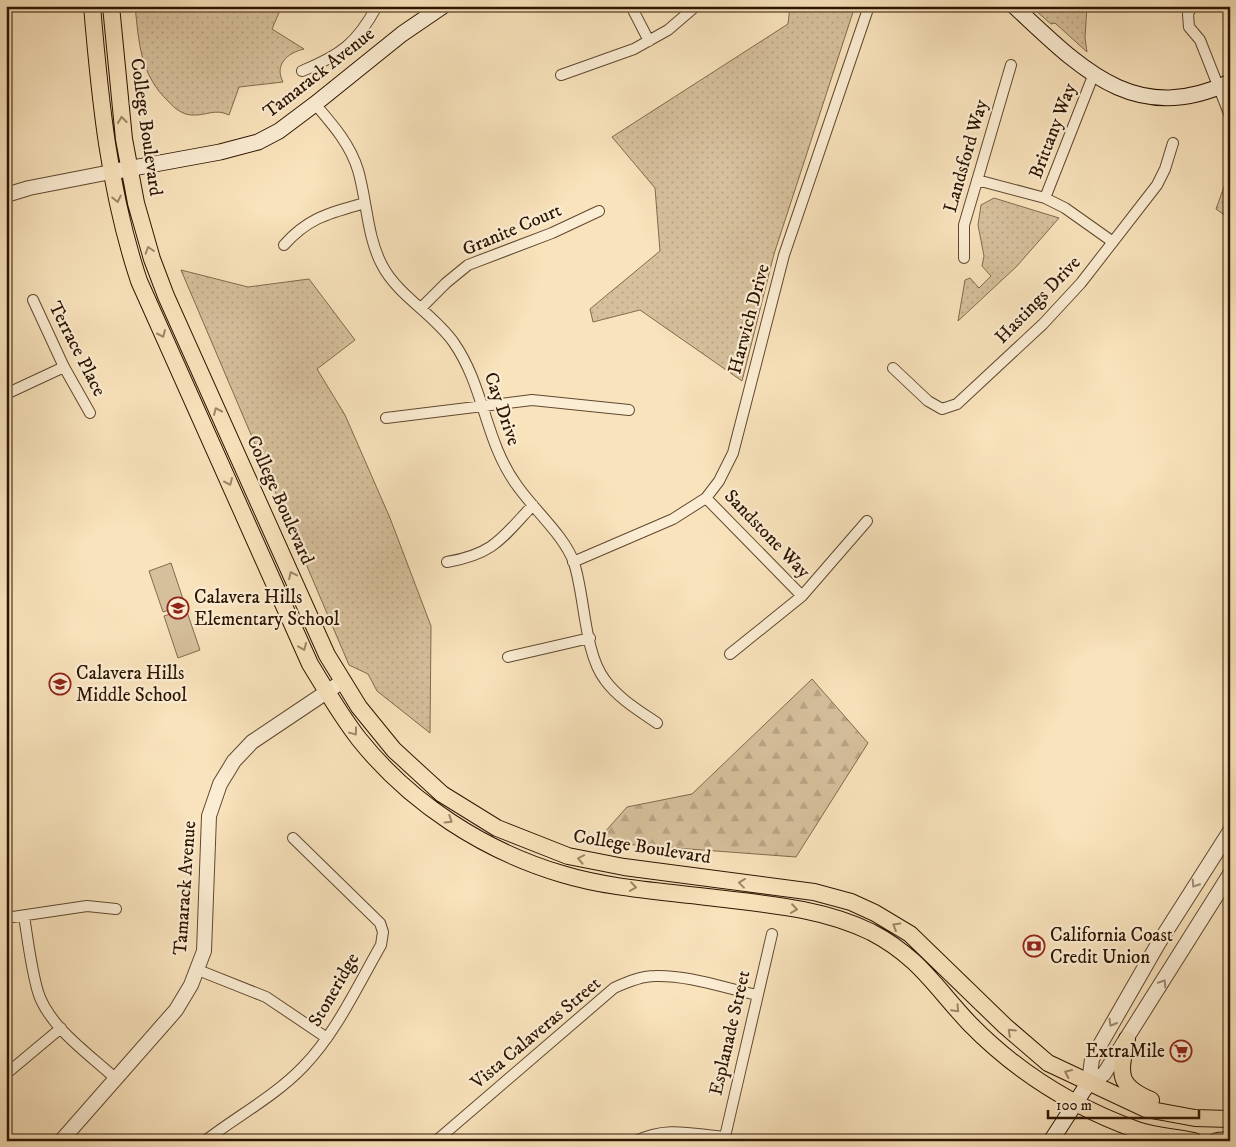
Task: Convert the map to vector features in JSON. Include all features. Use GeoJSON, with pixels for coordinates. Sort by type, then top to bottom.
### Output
{"type":"FeatureCollection","features":[{"type":"Feature","properties":{"kind":"main road","name":"College Boulevard"},"geometry":{"type":"LineString","coordinates":[[92,6],[102,114],[111,172],[127,244],[149,306],[310,664],[360,741],[396,780],[429,808],[502,851],[572,876],[620,886],[810,911],[846,920],[895,946],[926,972],[953,1006],[1010,1062],[1075,1104],[1139,1131],[1194,1141]]}},
{"type":"Feature","properties":{"kind":"main road","name":"College Boulevard"},"geometry":{"type":"LineString","coordinates":[[111,6],[124,139],[129,168],[141,223],[166,296],[327,655],[376,728],[409,765],[442,794],[514,836],[577,858],[624,867],[814,892],[851,902],[875,913],[910,934],[935,956],[1022,1043],[1048,1063],[1146,1109],[1205,1119],[1230,1119]]}},
{"type":"Feature","properties":{"kind":"main road","name":"Tamarack Avenue"},"geometry":{"type":"LineString","coordinates":[[111,172],[220,152],[258,142],[278,131],[316,104],[402,34],[443,6]]}},
{"type":"Feature","properties":{"kind":"main road"},"geometry":{"type":"LineString","coordinates":[[1014,6],[1093,76],[1108,85],[1153,97],[1185,96],[1224,85]]}},
{"type":"Feature","properties":{"kind":"main road"},"geometry":{"type":"LineString","coordinates":[[895,946],[900,942],[904,943],[927,960],[935,956]]}},
{"type":"Feature","properties":{"kind":"main road"},"geometry":{"type":"LineString","coordinates":[[1127,1038],[1122,1076],[1126,1086],[1136,1094],[1167,1107],[1205,1119]]}},
{"type":"Feature","properties":{"kind":"main road"},"geometry":{"type":"LineString","coordinates":[[1051,1141],[1089,1082]]}},
{"type":"Feature","properties":{"kind":"main road"},"geometry":{"type":"LineString","coordinates":[[1217,1141],[1230,1140]]}},
{"type":"Feature","properties":{"kind":"street"},"geometry":{"type":"LineString","coordinates":[[302,71],[326,61],[344,49],[363,32],[377,6]]}},
{"type":"Feature","properties":{"kind":"street"},"geometry":{"type":"LineString","coordinates":[[631,6],[650,41]]}},
{"type":"Feature","properties":{"kind":"street"},"geometry":{"type":"LineString","coordinates":[[561,76],[634,49],[650,41],[668,30],[696,6]]}},
{"type":"Feature","properties":{"kind":"street","name":"Harwich Drive"},"geometry":{"type":"LineString","coordinates":[[574,562],[673,518],[706,498],[719,481],[734,453],[784,255],[869,6]]}},
{"type":"Feature","properties":{"kind":"street"},"geometry":{"type":"LineString","coordinates":[[1192,6],[1188,14],[1189,27],[1200,40],[1224,85],[1230,116]]}},
{"type":"Feature","properties":{"kind":"street","name":"Landsford Way"},"geometry":{"type":"LineString","coordinates":[[964,258],[964,225],[1011,65]]}},
{"type":"Feature","properties":{"kind":"street","name":"Brittany Way"},"geometry":{"type":"LineString","coordinates":[[1045,198],[1093,76]]}},
{"type":"Feature","properties":{"kind":"street","name":"Cay Drive"},"geometry":{"type":"LineString","coordinates":[[316,104],[351,150],[358,171],[374,243],[382,266],[396,284],[453,341],[467,363],[497,450],[516,484],[555,533],[574,562],[596,664],[603,678],[614,690],[657,723]]}},
{"type":"Feature","properties":{"kind":"street","name":"Hastings Drive"},"geometry":{"type":"LineString","coordinates":[[893,368],[928,401],[942,409],[957,404],[1043,324],[1081,283],[1157,185],[1165,169],[1173,143]]}},
{"type":"Feature","properties":{"kind":"street","name":"Tamarack Avenue"},"geometry":{"type":"LineString","coordinates":[[6,195],[29,188],[111,172]]}},
{"type":"Feature","properties":{"kind":"street"},"geometry":{"type":"LineString","coordinates":[[977,180],[1045,198],[1065,208],[1113,242]]}},
{"type":"Feature","properties":{"kind":"street"},"geometry":{"type":"LineString","coordinates":[[284,245],[298,229],[319,217],[365,203]]}},
{"type":"Feature","properties":{"kind":"street","name":"Granite Court"},"geometry":{"type":"LineString","coordinates":[[422,308],[446,283],[468,266],[552,233],[599,211]]}},
{"type":"Feature","properties":{"kind":"street","name":"Terrace Place"},"geometry":{"type":"LineString","coordinates":[[33,300],[64,367],[90,414]]}},
{"type":"Feature","properties":{"kind":"street"},"geometry":{"type":"LineString","coordinates":[[6,394],[64,367]]}},
{"type":"Feature","properties":{"kind":"street"},"geometry":{"type":"LineString","coordinates":[[386,418],[532,400],[629,410]]}},
{"type":"Feature","properties":{"kind":"street","name":"Sandstone Way"},"geometry":{"type":"LineString","coordinates":[[706,498],[802,596]]}},
{"type":"Feature","properties":{"kind":"street"},"geometry":{"type":"LineString","coordinates":[[448,562],[471,558],[493,547],[533,505]]}},
{"type":"Feature","properties":{"kind":"street"},"geometry":{"type":"LineString","coordinates":[[730,654],[802,596],[867,521]]}},
{"type":"Feature","properties":{"kind":"street"},"geometry":{"type":"LineString","coordinates":[[508,657],[590,638]]}},
{"type":"Feature","properties":{"kind":"street","name":"Tamarack Avenue"},"geometry":{"type":"LineString","coordinates":[[61,1141],[176,1010],[198,970],[204,951],[206,931],[209,816],[220,784],[234,761],[252,742],[343,681]]}},
{"type":"Feature","properties":{"kind":"street"},"geometry":{"type":"LineString","coordinates":[[1089,1082],[1092,1059],[1166,931],[1230,831]]}},
{"type":"Feature","properties":{"kind":"street","name":"Stoneridge"},"geometry":{"type":"LineString","coordinates":[[205,1141],[273,1094],[303,1068],[327,1038],[381,945],[383,932],[380,923],[293,838]]}},
{"type":"Feature","properties":{"kind":"street"},"geometry":{"type":"LineString","coordinates":[[1089,1082],[1104,1074],[1230,874]]}},
{"type":"Feature","properties":{"kind":"street"},"geometry":{"type":"LineString","coordinates":[[6,918],[87,906],[116,909]]}},
{"type":"Feature","properties":{"kind":"street"},"geometry":{"type":"LineString","coordinates":[[24,916],[39,994],[61,1028],[115,1078]]}},
{"type":"Feature","properties":{"kind":"street","name":"Esplanade Street"},"geometry":{"type":"LineString","coordinates":[[724,1139],[772,934]]}},
{"type":"Feature","properties":{"kind":"street"},"geometry":{"type":"LineString","coordinates":[[198,970],[266,997],[327,1038]]}},
{"type":"Feature","properties":{"kind":"street","name":"Vista Calaveras Street"},"geometry":{"type":"LineString","coordinates":[[436,1141],[614,988],[628,982],[653,976],[675,977],[757,995]]}},
{"type":"Feature","properties":{"kind":"street"},"geometry":{"type":"LineString","coordinates":[[6,1074],[61,1028]]}},
{"type":"Feature","properties":{"kind":"street"},"geometry":{"type":"LineString","coordinates":[[636,1141],[652,1133],[686,1131],[724,1139]]}},
{"type":"Feature","properties":{"kind":"green space"},"geometry":{"type":"Polygon","coordinates":[[[135,6],[287,6],[281,8],[272,29],[304,49],[292,53],[281,65],[280,70],[283,82],[239,87],[229,115],[215,112],[189,115],[173,107],[152,81],[140,46],[135,6]]]}},
{"type":"Feature","properties":{"kind":"green space"},"geometry":{"type":"Polygon","coordinates":[[[790,6],[855,6],[774,254],[742,381],[640,310],[593,322],[590,309],[660,251],[655,188],[612,137],[788,24],[790,6]]]}},
{"type":"Feature","properties":{"kind":"green space"},"geometry":{"type":"Polygon","coordinates":[[[1048,6],[1087,6],[1085,38],[1087,52],[1055,23],[1051,24],[1035,10],[1048,6]]]}},
{"type":"Feature","properties":{"kind":"green space"},"geometry":{"type":"Polygon","coordinates":[[[1230,170],[1230,219],[1216,209],[1230,170]]]}},
{"type":"Feature","properties":{"kind":"green space"},"geometry":{"type":"Polygon","coordinates":[[[994,198],[1059,218],[1017,266],[958,321],[965,280],[970,278],[979,288],[991,276],[982,266],[984,256],[978,225],[981,205],[994,198]]]}},
{"type":"Feature","properties":{"kind":"green space"},"geometry":{"type":"Polygon","coordinates":[[[181,270],[248,287],[309,279],[355,340],[317,369],[345,415],[390,518],[431,626],[430,733],[377,691],[368,674],[349,665],[181,270]]]}},
{"type":"Feature","properties":{"kind":"green space"},"geometry":{"type":"Polygon","coordinates":[[[171,563],[185,605],[163,612],[149,571],[171,563]]]}},
{"type":"Feature","properties":{"kind":"green space"},"geometry":{"type":"Polygon","coordinates":[[[186,609],[200,650],[178,658],[164,616],[186,609]]]}},
{"type":"Feature","properties":{"kind":"green space"},"geometry":{"type":"Polygon","coordinates":[[[812,679],[868,743],[796,857],[596,842],[627,807],[692,794],[812,679]]]}},
{"type":"Feature","properties":{"kind":"place","name":"Calavera Hills Elementary School"},"geometry":{"type":"Point","coordinates":[178,608]}},
{"type":"Feature","properties":{"kind":"place","name":"Calavera Hills Middle School"},"geometry":{"type":"Point","coordinates":[60,684]}},
{"type":"Feature","properties":{"kind":"place","name":"California Coast Credit Union"},"geometry":{"type":"Point","coordinates":[1034,946]}},
{"type":"Feature","properties":{"kind":"place","name":"ExtraMile"},"geometry":{"type":"Point","coordinates":[1181,1051]}}]}
